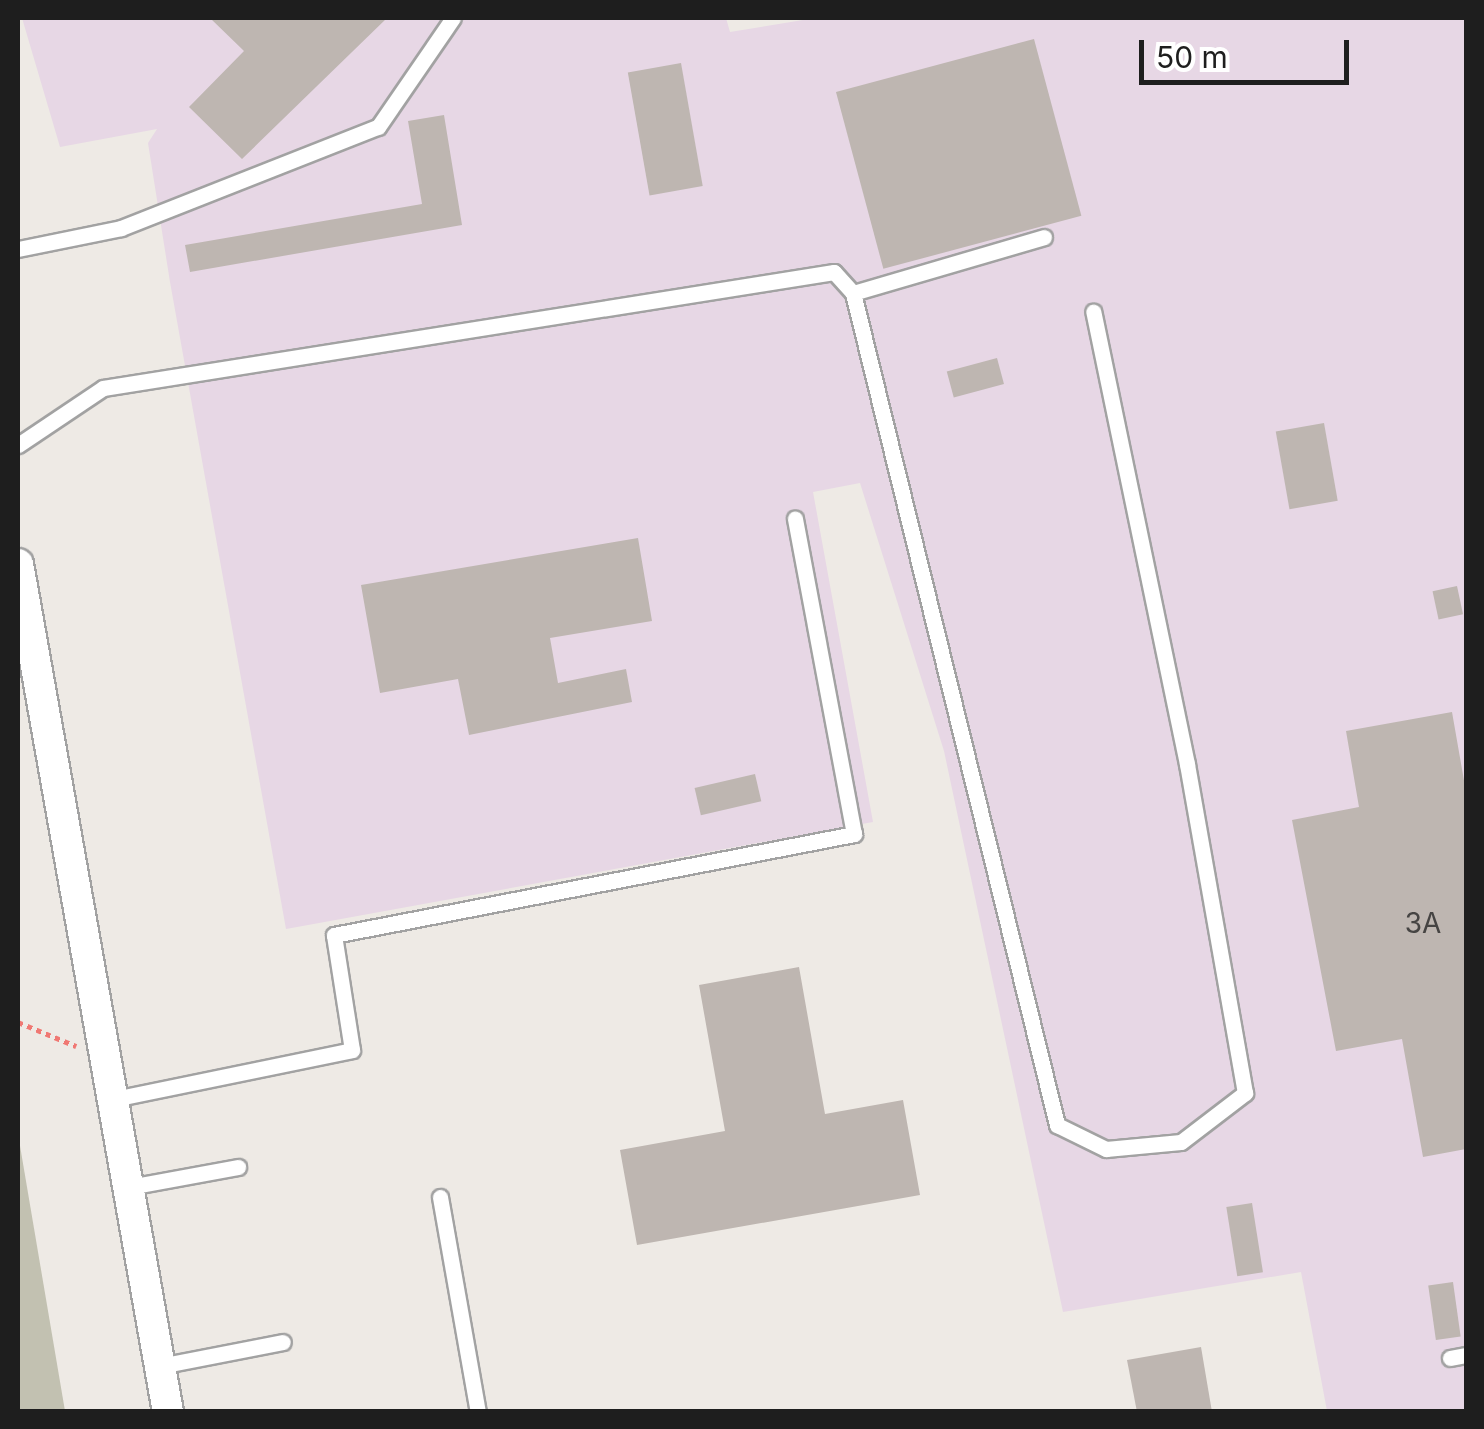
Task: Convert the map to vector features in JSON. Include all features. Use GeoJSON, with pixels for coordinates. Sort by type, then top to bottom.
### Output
{"type":"FeatureCollection","features":[{"type":"Feature","properties":{"kind":"street"},"geometry":{"type":"LineString","coordinates":[[18,564],[168,1412]]}},
{"type":"Feature","properties":{"kind":"lane"},"geometry":{"type":"LineString","coordinates":[[18,249],[121,228],[378,126],[454,18]]}},
{"type":"Feature","properties":{"kind":"lane"},"geometry":{"type":"LineString","coordinates":[[853,292],[1044,237]]}},
{"type":"Feature","properties":{"kind":"lane"},"geometry":{"type":"LineString","coordinates":[[18,444],[103,388],[236,362],[834,272],[853,292],[1057,1125],[1106,1149],[1181,1142],[1244,1093],[1093,312]]}},
{"type":"Feature","properties":{"kind":"lane"},"geometry":{"type":"LineString","coordinates":[[114,1099],[352,1050],[334,934],[854,834],[795,518]]}},
{"type":"Feature","properties":{"kind":"lane"},"geometry":{"type":"LineString","coordinates":[[128,1187],[238,1167]]}},
{"type":"Feature","properties":{"kind":"lane"},"geometry":{"type":"LineString","coordinates":[[440,1197],[478,1412]]}},
{"type":"Feature","properties":{"kind":"lane"},"geometry":{"type":"LineString","coordinates":[[160,1366],[283,1342]]}},
{"type":"Feature","properties":{"kind":"path"},"geometry":{"type":"LineString","coordinates":[[18,1022],[107,1058]]}},
{"type":"Feature","properties":{"kind":"shaded area"},"geometry":{"type":"Polygon","coordinates":[[[22,18],[726,18],[730,32],[815,18],[1466,18],[1466,1411],[1327,1411],[1301,1272],[1063,1312],[944,751],[860,483],[813,492],[873,822],[286,929],[170,282],[148,143],[157,129],[60,147],[22,18]]]}},
{"type":"Feature","properties":{"kind":"shaded area"},"geometry":{"type":"Polygon","coordinates":[[[18,1134],[65,1411],[18,1411],[18,1134]]]}},
{"type":"Feature","properties":{"kind":"building"},"geometry":{"type":"Polygon","coordinates":[[[210,18],[387,18],[242,159],[189,107],[244,51],[210,18]]]}},
{"type":"Feature","properties":{"kind":"building"},"geometry":{"type":"Polygon","coordinates":[[[1034,39],[1081,216],[883,269],[836,92],[1034,39]]]}},
{"type":"Feature","properties":{"kind":"building"},"geometry":{"type":"Polygon","coordinates":[[[681,63],[703,186],[650,195],[628,72],[681,63]]]}},
{"type":"Feature","properties":{"kind":"building"},"geometry":{"type":"Polygon","coordinates":[[[444,115],[462,225],[190,272],[185,245],[422,204],[408,121],[444,115]]]}},
{"type":"Feature","properties":{"kind":"building"},"geometry":{"type":"Polygon","coordinates":[[[997,358],[1004,384],[954,398],[947,371],[997,358]]]}},
{"type":"Feature","properties":{"kind":"building"},"geometry":{"type":"Polygon","coordinates":[[[1324,423],[1338,501],[1289,509],[1276,432],[1324,423]]]}},
{"type":"Feature","properties":{"kind":"building"},"geometry":{"type":"Polygon","coordinates":[[[638,538],[652,621],[550,638],[558,683],[626,669],[632,702],[469,735],[458,679],[380,693],[361,585],[638,538]]]}},
{"type":"Feature","properties":{"kind":"building"},"geometry":{"type":"Polygon","coordinates":[[[1457,586],[1463,614],[1439,620],[1433,591],[1457,586]]]}},
{"type":"Feature","properties":{"kind":"building"},"geometry":{"type":"Polygon","coordinates":[[[1452,712],[1466,792],[1466,1149],[1423,1157],[1402,1039],[1336,1051],[1292,820],[1359,807],[1346,731],[1452,712]]]}},
{"type":"Feature","properties":{"kind":"building"},"geometry":{"type":"Polygon","coordinates":[[[755,774],[761,801],[701,815],[695,788],[755,774]]]}},
{"type":"Feature","properties":{"kind":"building"},"geometry":{"type":"Polygon","coordinates":[[[799,967],[825,1114],[903,1100],[920,1195],[637,1245],[620,1150],[725,1131],[699,985],[799,967]]]}},
{"type":"Feature","properties":{"kind":"building"},"geometry":{"type":"Polygon","coordinates":[[[1252,1203],[1263,1272],[1237,1276],[1226,1207],[1252,1203]]]}},
{"type":"Feature","properties":{"kind":"building"},"geometry":{"type":"Polygon","coordinates":[[[1453,1282],[1461,1336],[1436,1340],[1428,1285],[1453,1282]]]}},
{"type":"Feature","properties":{"kind":"building"},"geometry":{"type":"Polygon","coordinates":[[[1201,1347],[1212,1412],[1137,1412],[1127,1360],[1201,1347]]]}}]}
